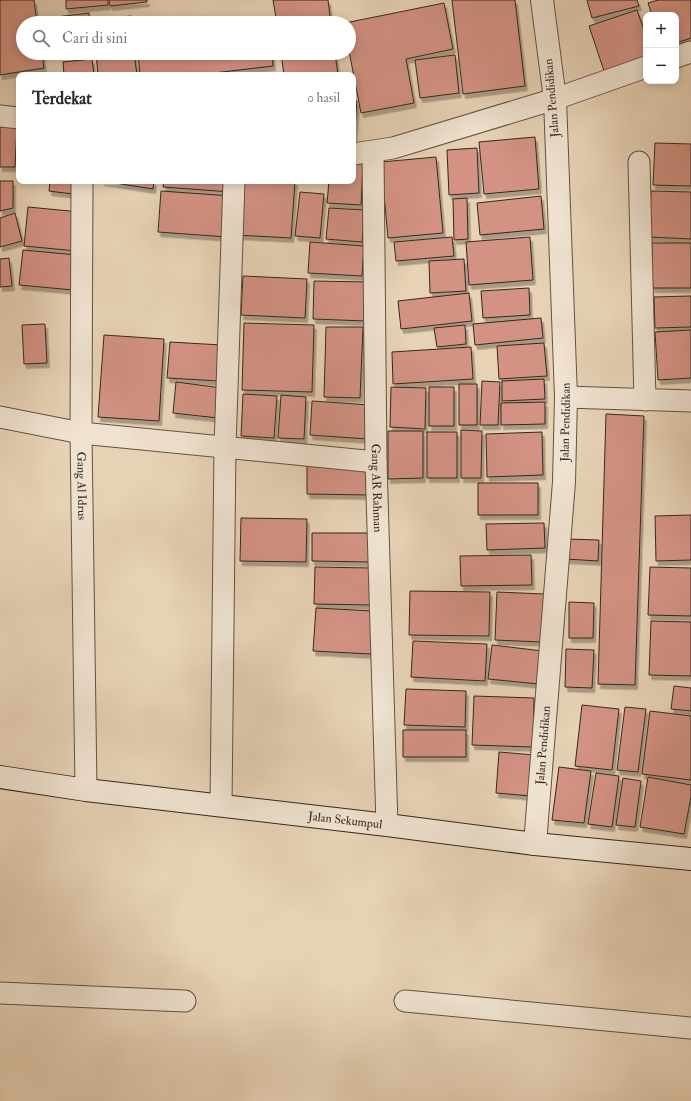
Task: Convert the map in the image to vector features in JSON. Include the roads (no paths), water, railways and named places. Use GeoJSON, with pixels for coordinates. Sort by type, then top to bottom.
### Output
{"type":"FeatureCollection","features":[{"type":"Feature","properties":{"kind":"street","name":"Jalan Pendidikan"},"geometry":{"type":"LineString","coordinates":[[535,844],[564,482],[566,397],[554,99],[542,0]]}},
{"type":"Feature","properties":{"kind":"street"},"geometry":{"type":"LineString","coordinates":[[679,56],[691,52]]}},
{"type":"Feature","properties":{"kind":"street"},"geometry":{"type":"LineString","coordinates":[[363,153],[394,148],[554,99],[643,68]]}},
{"type":"Feature","properties":{"kind":"street"},"geometry":{"type":"LineString","coordinates":[[0,116],[16,118]]}},
{"type":"Feature","properties":{"kind":"street","name":"Gang AR Rahman"},"geometry":{"type":"LineString","coordinates":[[363,153],[376,462],[387,825]]}},
{"type":"Feature","properties":{"kind":"street"},"geometry":{"type":"LineString","coordinates":[[639,162],[645,400]]}},
{"type":"Feature","properties":{"kind":"street","name":"Gang Al Idrus"},"geometry":{"type":"LineString","coordinates":[[82,184],[81,433],[86,790]]}},
{"type":"Feature","properties":{"kind":"street"},"geometry":{"type":"LineString","coordinates":[[221,805],[225,447],[234,184]]}},
{"type":"Feature","properties":{"kind":"street"},"geometry":{"type":"LineString","coordinates":[[566,397],[691,401]]}},
{"type":"Feature","properties":{"kind":"street"},"geometry":{"type":"LineString","coordinates":[[0,417],[81,433],[376,462]]}},
{"type":"Feature","properties":{"kind":"street","name":"Jalan Sekumpul"},"geometry":{"type":"LineString","coordinates":[[0,777],[86,790],[221,805],[535,844],[691,859]]}},
{"type":"Feature","properties":{"kind":"street"},"geometry":{"type":"LineString","coordinates":[[0,993],[185,1001]]}},
{"type":"Feature","properties":{"kind":"street"},"geometry":{"type":"LineString","coordinates":[[405,1001],[691,1028]]}}]}
